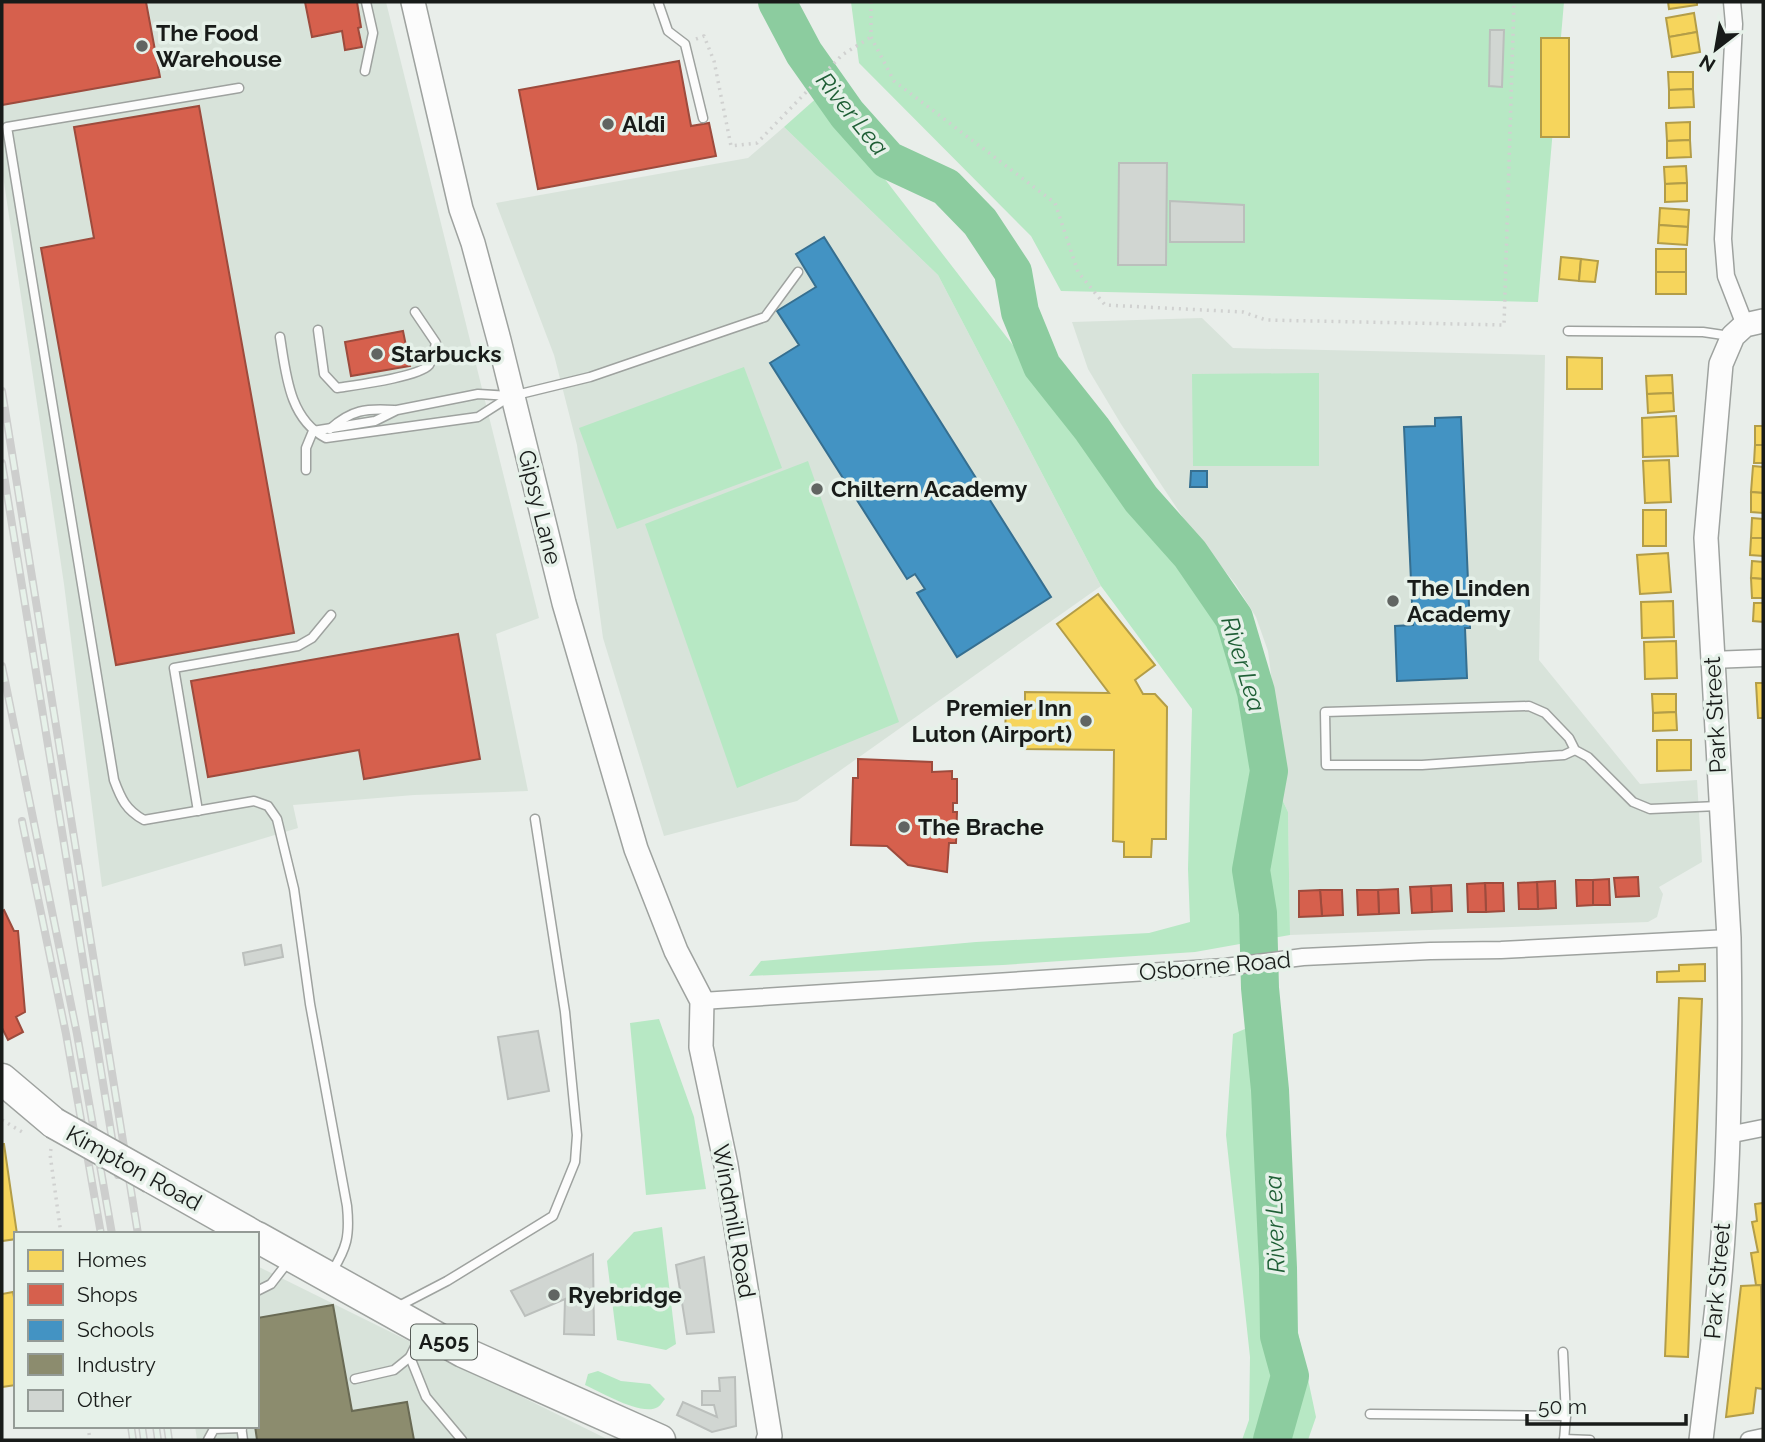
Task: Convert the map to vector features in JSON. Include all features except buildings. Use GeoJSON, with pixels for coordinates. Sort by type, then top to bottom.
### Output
{"type":"FeatureCollection","features":[{"type":"Feature","properties":{"kind":"highway","name":"Kimpton Road"},"geometry":{"type":"LineString","coordinates":[[2,1080],[53,1136]]}},
{"type":"Feature","properties":{"kind":"highway","name":"Kimpton Road"},"geometry":{"type":"LineString","coordinates":[[2,1104],[53,1136],[152,1178],[247,1232]]}},
{"type":"Feature","properties":{"kind":"highway","name":"A505"},"geometry":{"type":"LineString","coordinates":[[259,1238],[388,1311],[416,1344],[548,1392],[645,1437]]}},
{"type":"Feature","properties":{"kind":"main road","name":"Gipsy Lane"},"geometry":{"type":"LineString","coordinates":[[413,2],[461,209],[473,243],[564,603],[636,849],[676,951],[702,1001]]}},
{"type":"Feature","properties":{"kind":"main road","name":"Park Street"},"geometry":{"type":"LineString","coordinates":[[1701,1440],[1719,1284],[1728,1135],[1729,938],[1706,538],[1721,365],[1747,328]]}},
{"type":"Feature","properties":{"kind":"main road","name":"Windmill Road"},"geometry":{"type":"LineString","coordinates":[[702,1001],[701,1047],[726,1165],[770,1436],[768,1440]]}},
{"type":"Feature","properties":{"kind":"street"},"geometry":{"type":"LineString","coordinates":[[1732,2],[1734,24],[1723,239],[1726,276],[1747,328]]}},
{"type":"Feature","properties":{"kind":"street"},"geometry":{"type":"LineString","coordinates":[[1712,660],[1763,658]]}},
{"type":"Feature","properties":{"kind":"street","name":"Osborne Road"},"geometry":{"type":"LineString","coordinates":[[702,1001],[1225,967],[1303,957],[1729,938]]}},
{"type":"Feature","properties":{"kind":"street"},"geometry":{"type":"LineString","coordinates":[[1728,1135],[1763,1128]]}},
{"type":"Feature","properties":{"kind":"street"},"geometry":{"type":"LineString","coordinates":[[1749,1440],[1763,1437]]}},
{"type":"Feature","properties":{"kind":"lane"},"geometry":{"type":"LineString","coordinates":[[365,71],[373,33],[366,2]]}},
{"type":"Feature","properties":{"kind":"lane"},"geometry":{"type":"LineString","coordinates":[[658,2],[668,31],[685,44],[703,118]]}},
{"type":"Feature","properties":{"kind":"lane"},"geometry":{"type":"LineString","coordinates":[[239,88],[7,127],[114,780],[123,803],[132,813],[144,820],[254,801],[268,806],[277,819],[294,889],[310,1004],[347,1206],[349,1231],[345,1248],[328,1278]]}},
{"type":"Feature","properties":{"kind":"lane"},"geometry":{"type":"LineString","coordinates":[[313,431],[330,429],[345,415],[374,409],[397,410],[478,394],[512,396],[590,377],[765,317],[798,272]]}},
{"type":"Feature","properties":{"kind":"lane"},"geometry":{"type":"LineString","coordinates":[[318,330],[324,374],[337,388],[366,384],[421,371],[430,363],[436,344],[415,312]]}},
{"type":"Feature","properties":{"kind":"lane"},"geometry":{"type":"LineString","coordinates":[[1568,331],[1703,332],[1747,328]]}},
{"type":"Feature","properties":{"kind":"lane"},"geometry":{"type":"LineString","coordinates":[[280,337],[293,400],[302,419],[313,431],[326,438],[478,417],[512,396]]}},
{"type":"Feature","properties":{"kind":"lane"},"geometry":{"type":"LineString","coordinates":[[306,470],[306,448],[313,431]]}},
{"type":"Feature","properties":{"kind":"lane"},"geometry":{"type":"LineString","coordinates":[[198,811],[174,668],[298,646],[312,638],[331,615]]}},
{"type":"Feature","properties":{"kind":"lane"},"geometry":{"type":"LineString","coordinates":[[1575,750],[1564,755],[1448,763],[1326,765],[1325,712],[1529,706],[1545,713],[1569,738],[1575,750],[1588,757],[1623,795],[1641,806],[1676,809],[1720,806]]}},
{"type":"Feature","properties":{"kind":"lane"},"geometry":{"type":"LineString","coordinates":[[388,1311],[447,1280],[553,1216],[575,1162],[577,1135],[565,1012],[535,818]]}},
{"type":"Feature","properties":{"kind":"lane"},"geometry":{"type":"LineString","coordinates":[[259,1290],[271,1284],[292,1257]]}},
{"type":"Feature","properties":{"kind":"lane"},"geometry":{"type":"LineString","coordinates":[[355,1379],[394,1370],[416,1344]]}},
{"type":"Feature","properties":{"kind":"lane"},"geometry":{"type":"LineString","coordinates":[[416,1344],[426,1397],[462,1440]]}},
{"type":"Feature","properties":{"kind":"lane"},"geometry":{"type":"LineString","coordinates":[[1563,1352],[1566,1416],[1564,1440],[1590,1440]]}},
{"type":"Feature","properties":{"kind":"lane"},"geometry":{"type":"LineString","coordinates":[[1370,1414],[1566,1416]]}},
{"type":"Feature","properties":{"kind":"lane"},"geometry":{"type":"LineString","coordinates":[[208,1440],[214,1429],[228,1428]]}},
{"type":"Feature","properties":{"kind":"path"},"geometry":{"type":"LineString","coordinates":[[871,2],[871,37],[894,81],[1055,203],[1078,272],[1105,305],[1244,312],[1266,320],[1504,325],[1514,2]]}},
{"type":"Feature","properties":{"kind":"path"},"geometry":{"type":"LineString","coordinates":[[685,44],[704,36],[715,61],[731,146],[757,142],[842,55],[871,37]]}},
{"type":"Feature","properties":{"kind":"path"},"geometry":{"type":"LineString","coordinates":[[53,1136],[50,1154],[61,1232]]}},
{"type":"Feature","properties":{"kind":"shaded area"},"geometry":{"type":"Polygon","coordinates":[[[2,2],[386,2],[539,618],[496,634],[528,791],[414,795],[293,805],[298,828],[102,887],[64,584],[2,169],[2,2]]]}},
{"type":"Feature","properties":{"kind":"shaded area","name":"Chiltern Academy"},"geometry":{"type":"Polygon","coordinates":[[[784,127],[938,275],[1101,586],[797,801],[664,836],[603,638],[577,445],[554,355],[496,203],[748,158],[784,127]]]}},
{"type":"Feature","properties":{"kind":"shaded area","name":"The Linden Academy"},"geometry":{"type":"Polygon","coordinates":[[[1202,318],[1233,348],[1545,355],[1539,660],[1640,784],[1697,780],[1702,862],[1659,887],[1663,894],[1657,917],[1648,922],[1290,935],[1288,812],[1281,797],[1280,742],[1268,651],[1256,617],[1236,585],[1184,519],[1121,424],[1088,369],[1072,322],[1202,318]]]}},
{"type":"Feature","properties":{"kind":"shaded area"},"geometry":{"type":"Polygon","coordinates":[[[259,1267],[609,1440],[197,1440],[195,1428],[259,1428],[259,1267]]]}},
{"type":"Feature","properties":{"kind":"green space"},"geometry":{"type":"Polygon","coordinates":[[[851,2],[1564,2],[1538,302],[1061,291],[1031,236],[859,63],[851,2]]]}},
{"type":"Feature","properties":{"kind":"green space"},"geometry":{"type":"Polygon","coordinates":[[[820,95],[1214,606],[1280,742],[1281,797],[1288,812],[1290,935],[1195,952],[1003,965],[749,976],[761,961],[976,942],[1149,933],[1190,922],[1188,869],[1192,709],[1101,586],[938,275],[784,127],[820,95]]]}},
{"type":"Feature","properties":{"kind":"green space"},"geometry":{"type":"Polygon","coordinates":[[[744,367],[782,468],[617,529],[579,428],[744,367]]]}},
{"type":"Feature","properties":{"kind":"green space"},"geometry":{"type":"Polygon","coordinates":[[[1319,373],[1319,466],[1193,466],[1192,374],[1319,373]]]}},
{"type":"Feature","properties":{"kind":"green space"},"geometry":{"type":"Polygon","coordinates":[[[808,461],[899,722],[737,788],[645,524],[808,461]]]}},
{"type":"Feature","properties":{"kind":"green space"},"geometry":{"type":"Polygon","coordinates":[[[659,1019],[694,1117],[706,1189],[646,1195],[630,1023],[659,1019]]]}},
{"type":"Feature","properties":{"kind":"green space"},"geometry":{"type":"Polygon","coordinates":[[[1252,1026],[1272,1026],[1281,1065],[1292,1304],[1316,1417],[1308,1440],[1242,1440],[1249,1420],[1250,1357],[1226,1135],[1233,1034],[1252,1026]]]}},
{"type":"Feature","properties":{"kind":"green space"},"geometry":{"type":"Polygon","coordinates":[[[662,1227],[676,1344],[666,1350],[617,1340],[607,1261],[634,1232],[662,1227]]]}},
{"type":"Feature","properties":{"kind":"green space"},"geometry":{"type":"Polygon","coordinates":[[[598,1371],[621,1381],[650,1384],[665,1399],[658,1407],[651,1409],[642,1409],[622,1402],[585,1385],[588,1374],[598,1371]]]}},
{"type":"Feature","properties":{"kind":"waterway","name":"River Lea"},"geometry":{"type":"LineString","coordinates":[[777,2],[804,53],[847,114],[888,160],[946,187],[980,222],[1013,272],[1020,312],[1042,366],[1092,429],[1141,499],[1190,554],[1234,618],[1256,692],[1269,771],[1251,870],[1258,913],[1260,988],[1270,1090],[1279,1336],[1290,1376],[1272,1440]]}},
{"type":"Feature","properties":{"kind":"railway"},"geometry":{"type":"LineString","coordinates":[[2,391],[138,1232]]}},
{"type":"Feature","properties":{"kind":"railway"},"geometry":{"type":"LineString","coordinates":[[2,463],[118,1175]]}},
{"type":"Feature","properties":{"kind":"railway"},"geometry":{"type":"LineString","coordinates":[[2,666],[77,1034],[112,1232]]}},
{"type":"Feature","properties":{"kind":"railway"},"geometry":{"type":"LineString","coordinates":[[22,821],[66,1034],[101,1232]]}},
{"type":"Feature","properties":{"kind":"railway"},"geometry":{"type":"LineString","coordinates":[[131,1428],[133,1440]]}},
{"type":"Feature","properties":{"kind":"railway"},"geometry":{"type":"LineString","coordinates":[[142,1428],[144,1440]]}},
{"type":"Feature","properties":{"kind":"railway"},"geometry":{"type":"LineString","coordinates":[[156,1428],[158,1440]]}},
{"type":"Feature","properties":{"kind":"railway"},"geometry":{"type":"LineString","coordinates":[[167,1428],[169,1440]]}},
{"type":"Feature","properties":{"kind":"place","name":"The Food Warehouse"},"geometry":{"type":"Point","coordinates":[142,46]}},
{"type":"Feature","properties":{"kind":"place","name":"Aldi"},"geometry":{"type":"Point","coordinates":[608,124]}},
{"type":"Feature","properties":{"kind":"place","name":"Starbucks"},"geometry":{"type":"Point","coordinates":[377,354]}},
{"type":"Feature","properties":{"kind":"place","name":"Chiltern Academy"},"geometry":{"type":"Point","coordinates":[817,489]}},
{"type":"Feature","properties":{"kind":"place","name":"The Linden Academy"},"geometry":{"type":"Point","coordinates":[1393,601]}},
{"type":"Feature","properties":{"kind":"place","name":"Premier Inn Luton (Airport)"},"geometry":{"type":"Point","coordinates":[1086,721]}},
{"type":"Feature","properties":{"kind":"place","name":"The Brache"},"geometry":{"type":"Point","coordinates":[904,827]}},
{"type":"Feature","properties":{"kind":"place","name":"Ryebridge"},"geometry":{"type":"Point","coordinates":[554,1295]}}]}
